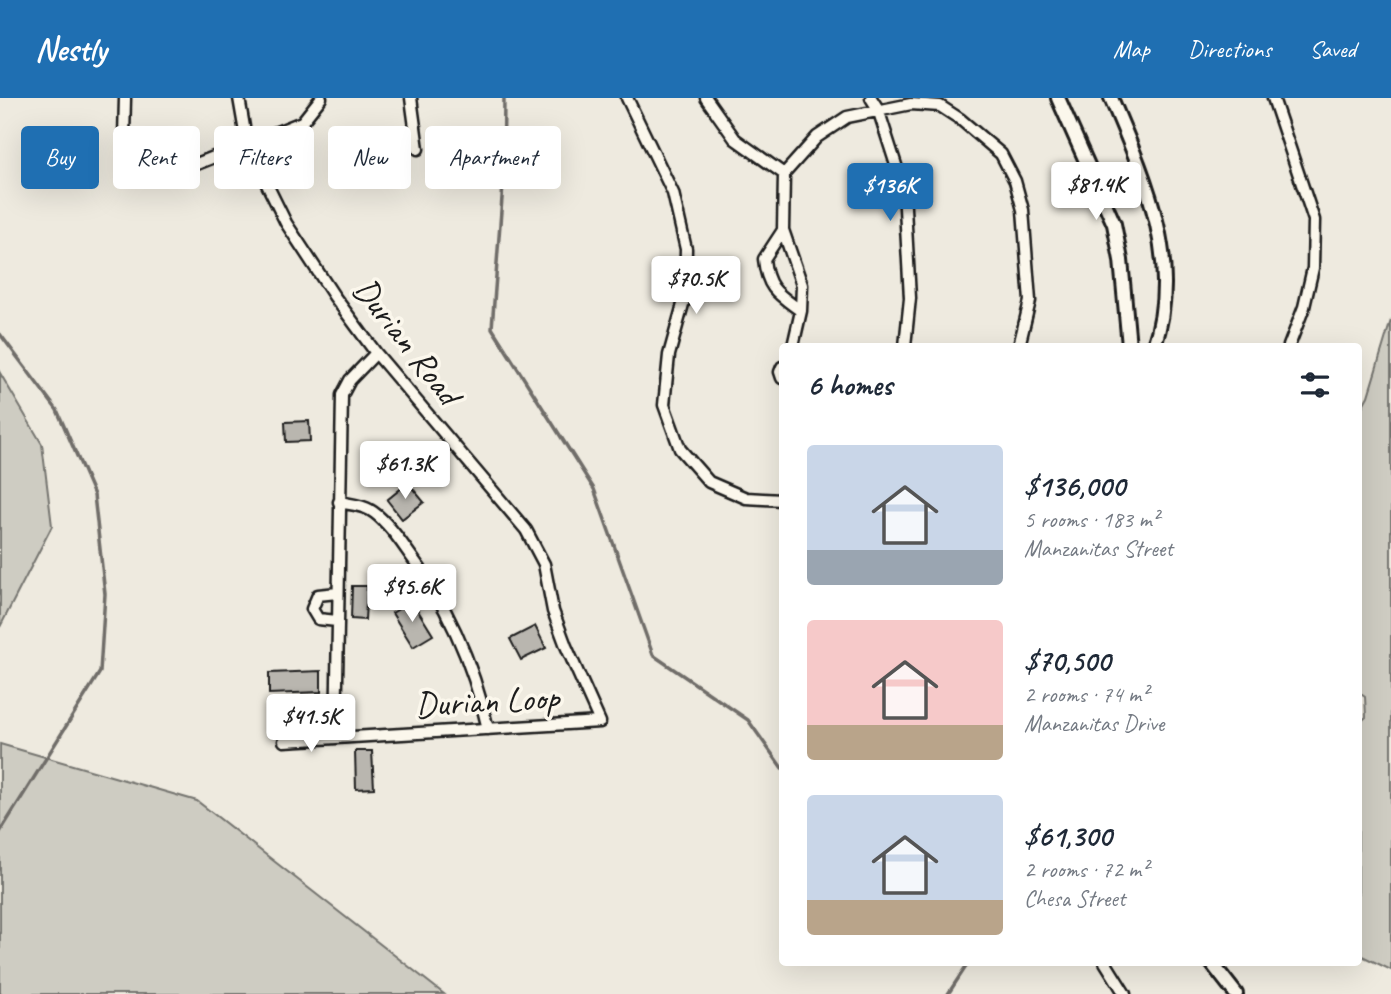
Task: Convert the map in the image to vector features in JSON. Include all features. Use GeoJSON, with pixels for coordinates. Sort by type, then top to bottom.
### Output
{"type":"FeatureCollection","features":[{"type":"Feature","properties":{"kind":"street"},"geometry":{"type":"LineString","coordinates":[[125,98],[124,137],[139,157],[158,168],[194,165],[214,157]]}},
{"type":"Feature","properties":{"kind":"street","name":"Durian Road"},"geometry":{"type":"LineString","coordinates":[[239,98],[244,126]]}},
{"type":"Feature","properties":{"kind":"street"},"geometry":{"type":"LineString","coordinates":[[292,126],[302,122],[321,98]]}},
{"type":"Feature","properties":{"kind":"street"},"geometry":{"type":"LineString","coordinates":[[411,98],[418,149]]}},
{"type":"Feature","properties":{"kind":"street"},"geometry":{"type":"LineString","coordinates":[[627,98],[673,193],[686,249],[685,297],[669,355],[664,405],[680,449],[709,482],[747,498],[779,500]]}},
{"type":"Feature","properties":{"kind":"street"},"geometry":{"type":"LineString","coordinates":[[706,98],[735,139],[784,174]]}},
{"type":"Feature","properties":{"kind":"street"},"geometry":{"type":"LineString","coordinates":[[871,98],[878,109],[904,190],[910,298],[905,343]]}},
{"type":"Feature","properties":{"kind":"street"},"geometry":{"type":"LineString","coordinates":[[1058,98],[1078,136],[1114,224],[1122,260],[1129,343]]}},
{"type":"Feature","properties":{"kind":"street"},"geometry":{"type":"LineString","coordinates":[[1111,98],[1148,185],[1158,229],[1166,298],[1155,343]]}},
{"type":"Feature","properties":{"kind":"street"},"geometry":{"type":"LineString","coordinates":[[1273,98],[1314,220],[1313,268],[1304,307],[1290,343]]}},
{"type":"Feature","properties":{"kind":"street"},"geometry":{"type":"LineString","coordinates":[[794,343],[801,311],[802,285],[783,230],[784,174],[817,137],[847,117],[911,104],[940,106],[960,118],[1001,154],[1015,181],[1023,210],[1030,301],[1020,343]]}},
{"type":"Feature","properties":{"kind":"street","name":"Durian Road"},"geometry":{"type":"LineString","coordinates":[[269,189],[286,223],[376,353],[526,530],[544,564],[553,611],[600,722]]}},
{"type":"Feature","properties":{"kind":"street"},"geometry":{"type":"LineString","coordinates":[[783,230],[764,259],[766,279],[777,293],[801,311]]}},
{"type":"Feature","properties":{"kind":"street"},"geometry":{"type":"LineString","coordinates":[[336,738],[342,395],[350,380],[376,353]]}},
{"type":"Feature","properties":{"kind":"street"},"geometry":{"type":"LineString","coordinates":[[339,502],[370,509],[396,535],[428,578],[469,663],[488,729]]}},
{"type":"Feature","properties":{"kind":"street"},"geometry":{"type":"LineString","coordinates":[[337,593],[318,595],[312,609],[318,619],[337,621]]}},
{"type":"Feature","properties":{"kind":"street","name":"Durian Loop"},"geometry":{"type":"LineString","coordinates":[[284,741],[600,722]]}},
{"type":"Feature","properties":{"kind":"street"},"geometry":{"type":"LineString","coordinates":[[1108,966],[1125,994]]}},
{"type":"Feature","properties":{"kind":"street"},"geometry":{"type":"LineString","coordinates":[[1214,966],[1236,994]]}},
{"type":"Feature","properties":{"kind":"shaded area"},"geometry":{"type":"Polygon","coordinates":[[[1391,320],[1391,970],[1362,956],[1362,720],[1366,717],[1365,697],[1362,695],[1362,407],[1368,396],[1391,320]]]}},
{"type":"Feature","properties":{"kind":"shaded area"},"geometry":{"type":"Polygon","coordinates":[[[0,373],[42,444],[52,526],[0,627],[0,373]]]}},
{"type":"Feature","properties":{"kind":"shaded area"},"geometry":{"type":"Polygon","coordinates":[[[0,744],[197,801],[444,994],[0,994],[0,744]]]}},
{"type":"Feature","properties":{"kind":"building"},"geometry":{"type":"Polygon","coordinates":[[[309,421],[310,441],[286,442],[285,422],[309,421]]]}},
{"type":"Feature","properties":{"kind":"building"},"geometry":{"type":"Polygon","coordinates":[[[408,483],[424,502],[402,519],[387,500],[408,483]]]}},
{"type":"Feature","properties":{"kind":"building"},"geometry":{"type":"Polygon","coordinates":[[[352,586],[367,586],[365,620],[351,619],[352,586]]]}},
{"type":"Feature","properties":{"kind":"building"},"geometry":{"type":"Polygon","coordinates":[[[412,601],[433,635],[413,647],[392,613],[412,601]]]}},
{"type":"Feature","properties":{"kind":"building"},"geometry":{"type":"Polygon","coordinates":[[[535,626],[546,648],[521,660],[510,639],[535,626]]]}},
{"type":"Feature","properties":{"kind":"building"},"geometry":{"type":"Polygon","coordinates":[[[321,671],[321,692],[269,694],[269,673],[321,671]]]}},
{"type":"Feature","properties":{"kind":"building"},"geometry":{"type":"Polygon","coordinates":[[[355,751],[372,751],[374,788],[356,789],[355,751]]]}},
{"type":"Feature","properties":{"kind":"waterway"},"geometry":{"type":"LineString","coordinates":[[504,98],[503,185],[492,328],[594,489],[653,655],[748,720],[779,764]]}},
{"type":"Feature","properties":{"kind":"waterway"},"geometry":{"type":"LineString","coordinates":[[0,334],[57,410],[94,495],[105,594],[100,672],[0,832]]}},
{"type":"Feature","properties":{"kind":"waterway"},"geometry":{"type":"LineString","coordinates":[[948,994],[966,966]]}}]}
